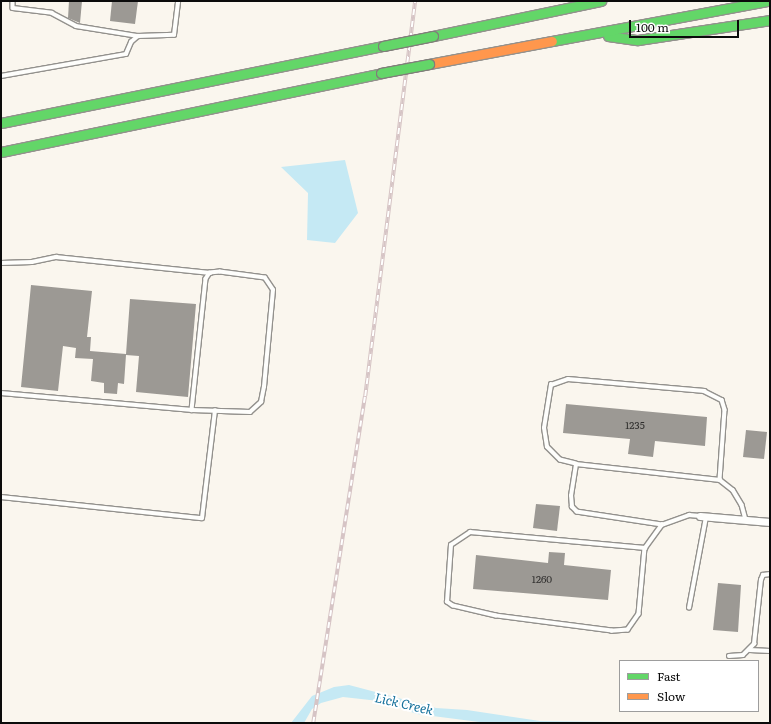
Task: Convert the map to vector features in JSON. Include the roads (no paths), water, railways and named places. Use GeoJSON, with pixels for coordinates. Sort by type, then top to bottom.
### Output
{"type":"FeatureCollection","features":[{"type":"Feature","properties":{"kind":"highway"},"geometry":{"type":"LineString","coordinates":[[1,123],[601,1]]}},
{"type":"Feature","properties":{"kind":"highway"},"geometry":{"type":"LineString","coordinates":[[1,152],[381,73],[768,1]]}},
{"type":"Feature","properties":{"kind":"highway"},"geometry":{"type":"LineString","coordinates":[[596,34],[638,40],[770,20]]}},
{"type":"Feature","properties":{"kind":"street"},"geometry":{"type":"LineString","coordinates":[[703,516],[770,522]]}},
{"type":"Feature","properties":{"kind":"lane"},"geometry":{"type":"LineString","coordinates":[[13,1],[13,8],[52,13],[76,26],[138,36],[174,35],[178,1]]}},
{"type":"Feature","properties":{"kind":"lane"},"geometry":{"type":"LineString","coordinates":[[1,76],[126,54],[131,42],[138,36]]}},
{"type":"Feature","properties":{"kind":"lane"},"geometry":{"type":"LineString","coordinates":[[1,263],[32,262],[56,256],[265,278],[273,290],[261,402],[250,412],[192,410],[1,393]]}},
{"type":"Feature","properties":{"kind":"lane"},"geometry":{"type":"LineString","coordinates":[[192,410],[201,302],[206,279],[210,273]]}},
{"type":"Feature","properties":{"kind":"lane"},"geometry":{"type":"LineString","coordinates":[[720,480],[726,410],[722,400],[704,391],[568,379],[551,385],[544,428],[547,447],[560,460],[576,464],[720,480],[732,490],[742,505],[746,520]]}},
{"type":"Feature","properties":{"kind":"lane"},"geometry":{"type":"LineString","coordinates":[[1,497],[202,518],[215,411]]}},
{"type":"Feature","properties":{"kind":"lane"},"geometry":{"type":"LineString","coordinates":[[576,464],[571,496],[572,507],[577,512],[662,525],[689,515],[703,516],[689,608]]}},
{"type":"Feature","properties":{"kind":"lane"},"geometry":{"type":"LineString","coordinates":[[645,548],[470,532],[451,545],[447,602],[453,606],[496,616],[612,631],[628,630],[639,614],[645,548],[662,525]]}},
{"type":"Feature","properties":{"kind":"lane"},"geometry":{"type":"LineString","coordinates":[[730,656],[743,655],[750,650],[754,644],[760,580],[763,575],[770,574]]}},
{"type":"Feature","properties":{"kind":"lane"},"geometry":{"type":"LineString","coordinates":[[750,650],[770,651]]}},
{"type":"Feature","properties":{"kind":"water"},"geometry":{"type":"Polygon","coordinates":[[[345,160],[358,213],[335,243],[307,240],[308,193],[281,167],[345,160]]]}},
{"type":"Feature","properties":{"kind":"water","name":"Lick Creek"},"geometry":{"type":"Polygon","coordinates":[[[349,685],[436,708],[467,710],[540,721],[698,723],[487,723],[417,714],[379,701],[343,697],[321,703],[312,709],[304,723],[291,723],[312,696],[334,687],[349,685]]]}},
{"type":"Feature","properties":{"kind":"railway"},"geometry":{"type":"LineString","coordinates":[[313,723],[365,396],[415,1]]}}]}
